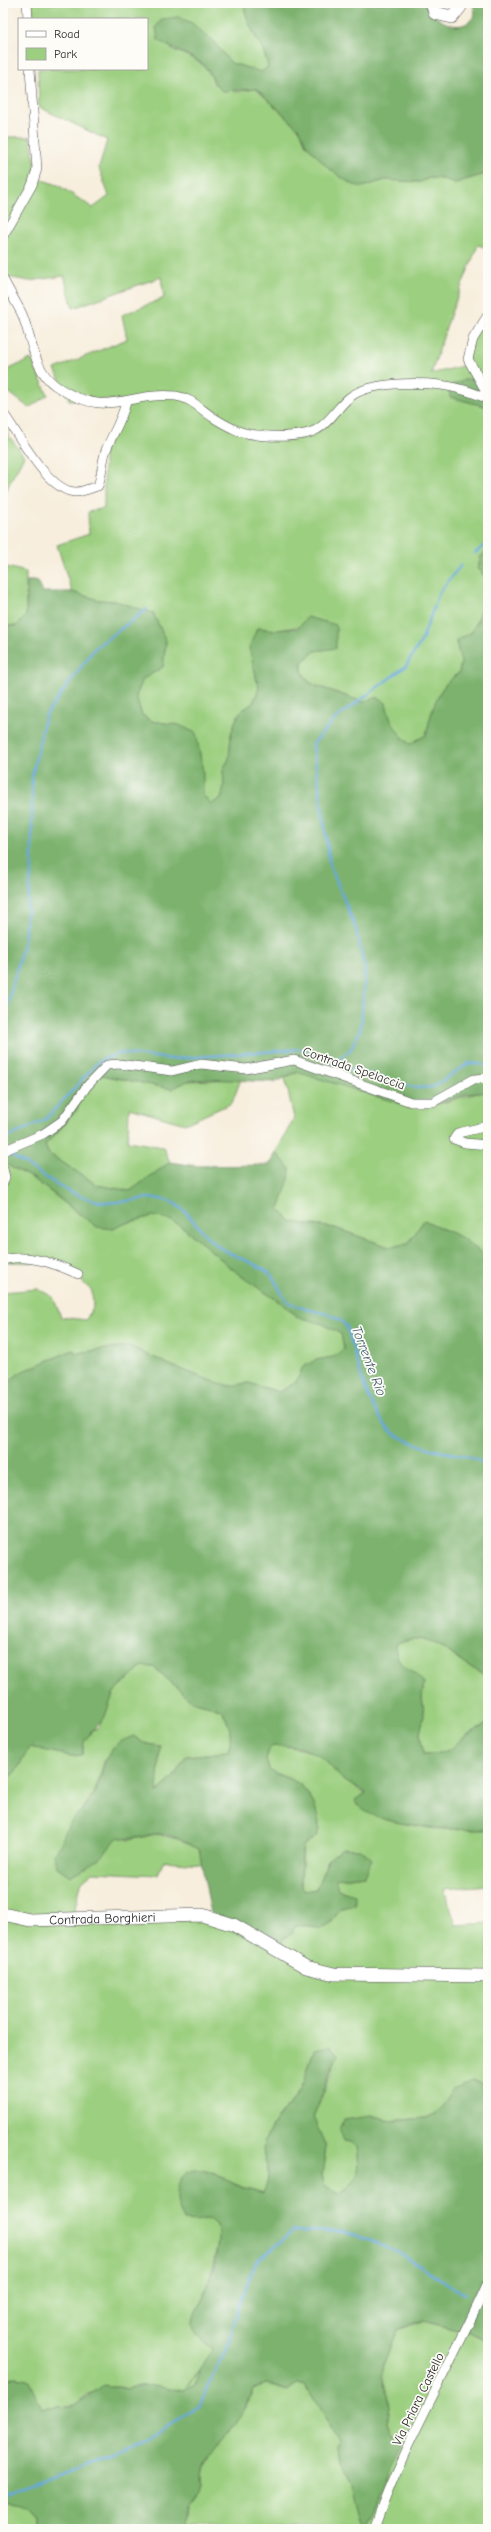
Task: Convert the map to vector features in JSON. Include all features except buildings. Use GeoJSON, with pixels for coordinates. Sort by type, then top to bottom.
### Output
{"type":"FeatureCollection","features":[{"type":"Feature","properties":{"kind":"street"},"geometry":{"type":"LineString","coordinates":[[27,3],[28,18]]}},
{"type":"Feature","properties":{"kind":"street"},"geometry":{"type":"LineString","coordinates":[[432,3],[435,13],[452,17],[459,5]]}},
{"type":"Feature","properties":{"kind":"street"},"geometry":{"type":"LineString","coordinates":[[3,236],[32,185],[37,169],[30,70]]}},
{"type":"Feature","properties":{"kind":"street"},"geometry":{"type":"LineString","coordinates":[[3,279],[22,314],[36,359],[55,385],[89,402],[105,405],[163,396],[177,396],[191,400],[214,418],[241,432],[283,437],[316,430],[351,396],[368,388],[383,385],[438,385],[459,388],[488,399]]}},
{"type":"Feature","properties":{"kind":"street"},"geometry":{"type":"LineString","coordinates":[[488,315],[473,339],[468,358],[488,395]]}},
{"type":"Feature","properties":{"kind":"street"},"geometry":{"type":"LineString","coordinates":[[3,413],[46,475],[57,486],[77,492],[98,486],[103,472],[105,452],[122,418],[126,402]]}},
{"type":"Feature","properties":{"kind":"street","name":"Contrada Spelaccia"},"geometry":{"type":"LineString","coordinates":[[6,1150],[43,1134],[62,1121],[87,1086],[107,1065],[119,1064],[172,1071],[201,1064],[246,1069],[294,1060],[411,1102],[433,1102],[474,1079],[488,1078]]}},
{"type":"Feature","properties":{"kind":"street"},"geometry":{"type":"LineString","coordinates":[[488,1126],[458,1133],[454,1139],[465,1143],[488,1145]]}},
{"type":"Feature","properties":{"kind":"street"},"geometry":{"type":"LineString","coordinates":[[3,1169],[5,1177],[3,1183]]}},
{"type":"Feature","properties":{"kind":"street"},"geometry":{"type":"LineString","coordinates":[[3,1260],[26,1259],[53,1263],[78,1274]]}},
{"type":"Feature","properties":{"kind":"street","name":"Contrada Borghieri"},"geometry":{"type":"LineString","coordinates":[[3,1914],[30,1920],[202,1915],[234,1925],[306,1966],[334,1974],[488,1976]]}},
{"type":"Feature","properties":{"kind":"street","name":"Via Priara Castello"},"geometry":{"type":"LineString","coordinates":[[374,2529],[419,2421],[466,2333],[488,2282]]}},
{"type":"Feature","properties":{"kind":"green space"},"geometry":{"type":"Polygon","coordinates":[[[31,3],[244,3],[245,12],[251,28],[263,51],[268,67],[261,72],[231,63],[213,41],[171,49],[203,65],[214,84],[236,92],[256,89],[300,130],[306,145],[362,187],[385,180],[420,182],[429,178],[443,179],[455,183],[488,173],[488,248],[478,245],[451,313],[431,374],[466,365],[467,345],[488,310],[488,376],[481,377],[450,397],[488,407],[488,549],[481,556],[478,568],[485,577],[479,617],[472,632],[456,641],[461,662],[459,673],[445,685],[440,692],[433,709],[426,735],[410,744],[394,726],[386,703],[363,702],[314,685],[308,681],[302,671],[302,662],[315,651],[329,649],[336,625],[324,622],[278,630],[257,628],[256,678],[259,688],[253,703],[240,712],[235,722],[231,734],[229,759],[223,769],[224,786],[221,799],[211,804],[203,795],[200,753],[179,725],[151,721],[142,715],[136,696],[143,679],[163,667],[166,641],[153,613],[115,601],[99,600],[72,592],[57,545],[89,534],[88,512],[104,508],[104,448],[124,418],[122,400],[69,400],[55,369],[127,339],[122,315],[164,298],[161,277],[73,308],[64,276],[29,281],[7,277],[3,279],[3,144],[6,137],[30,137],[39,179],[58,185],[93,208],[109,196],[99,168],[107,140],[39,107],[38,70],[148,70],[148,18],[33,18],[31,3]]]}},
{"type":"Feature","properties":{"kind":"green space"},"geometry":{"type":"Polygon","coordinates":[[[244,3],[424,3],[434,15],[448,24],[456,26],[463,25],[470,21],[475,14],[473,3],[488,3],[488,173],[455,183],[443,179],[429,178],[420,182],[385,180],[362,187],[351,184],[328,168],[306,144],[300,130],[257,89],[222,91],[215,84],[204,65],[158,40],[156,27],[162,19],[178,17],[192,23],[213,41],[231,63],[261,72],[268,67],[263,51],[251,28],[245,12],[244,3]]]}},
{"type":"Feature","properties":{"kind":"green space"},"geometry":{"type":"Polygon","coordinates":[[[3,359],[7,370],[31,359],[48,395],[29,408],[6,390],[3,392],[3,359]]]}},
{"type":"Feature","properties":{"kind":"green space"},"geometry":{"type":"Polygon","coordinates":[[[488,376],[488,407],[450,397],[448,387],[464,380],[488,376]]]}},
{"type":"Feature","properties":{"kind":"green space"},"geometry":{"type":"Polygon","coordinates":[[[3,428],[24,456],[9,484],[3,502],[3,428]]]}},
{"type":"Feature","properties":{"kind":"green space"},"geometry":{"type":"Polygon","coordinates":[[[488,549],[488,1092],[467,1094],[427,1107],[401,1104],[297,1072],[275,1082],[208,1079],[187,1081],[172,1089],[102,1075],[85,1085],[77,1110],[45,1145],[48,1153],[97,1185],[130,1191],[170,1162],[197,1166],[269,1165],[276,1152],[290,1169],[289,1179],[279,1210],[292,1222],[335,1228],[389,1247],[408,1244],[424,1220],[462,1238],[488,1258],[488,1675],[475,1670],[434,1643],[423,1639],[410,1639],[395,1644],[396,1652],[401,1663],[424,1683],[422,1697],[424,1715],[420,1733],[423,1754],[441,1753],[446,1751],[469,1734],[488,1723],[488,1830],[415,1826],[394,1822],[376,1816],[362,1809],[355,1800],[366,1793],[342,1779],[328,1763],[317,1755],[298,1747],[270,1747],[266,1759],[270,1771],[302,1786],[311,1799],[318,1816],[319,1824],[316,1837],[303,1846],[301,1862],[301,1888],[305,1891],[316,1889],[328,1860],[342,1848],[361,1849],[372,1859],[364,1875],[335,1879],[338,1890],[355,1895],[355,1905],[341,1908],[331,1923],[321,1929],[310,1926],[295,1926],[292,1934],[285,1937],[276,1951],[212,1920],[199,1849],[177,1838],[160,1834],[132,1839],[118,1837],[100,1859],[70,1876],[57,1867],[54,1852],[61,1843],[65,1832],[76,1815],[88,1803],[94,1794],[106,1759],[115,1746],[134,1736],[147,1744],[160,1746],[157,1793],[173,1778],[186,1756],[228,1752],[230,1730],[221,1709],[192,1701],[154,1667],[143,1666],[114,1692],[104,1719],[91,1732],[84,1742],[82,1755],[71,1756],[30,1747],[16,1771],[3,1783],[3,1386],[21,1372],[73,1350],[77,1353],[129,1346],[170,1365],[206,1379],[230,1386],[248,1383],[279,1392],[296,1382],[303,1367],[316,1360],[333,1357],[344,1349],[341,1334],[323,1324],[298,1317],[284,1305],[241,1276],[184,1228],[168,1219],[153,1216],[126,1223],[113,1229],[97,1227],[34,1179],[3,1163],[3,625],[16,626],[26,616],[27,581],[37,581],[42,592],[72,592],[99,600],[115,601],[153,613],[166,641],[163,667],[143,679],[136,696],[142,715],[151,721],[179,725],[196,733],[203,771],[203,795],[211,804],[221,799],[224,786],[223,769],[229,759],[231,734],[235,722],[240,712],[253,703],[259,688],[249,648],[257,628],[278,630],[298,628],[307,617],[336,625],[336,648],[315,651],[302,662],[302,671],[308,681],[314,685],[363,702],[378,697],[386,703],[394,726],[410,744],[426,735],[433,709],[440,692],[451,679],[459,673],[461,662],[456,641],[472,632],[479,617],[485,577],[478,568],[481,556],[488,549]]]}},
{"type":"Feature","properties":{"kind":"green space"},"geometry":{"type":"Polygon","coordinates":[[[3,566],[26,572],[26,616],[16,626],[3,625],[3,566]]]}},
{"type":"Feature","properties":{"kind":"green space"},"geometry":{"type":"Polygon","coordinates":[[[297,1072],[416,1106],[434,1105],[470,1095],[488,1092],[488,1258],[462,1238],[424,1220],[408,1244],[389,1247],[335,1228],[292,1222],[279,1210],[290,1169],[276,1152],[294,1118],[285,1078],[297,1072]]]}},
{"type":"Feature","properties":{"kind":"green space"},"geometry":{"type":"Polygon","coordinates":[[[102,1075],[172,1089],[187,1081],[241,1079],[232,1103],[185,1124],[129,1108],[128,1141],[163,1147],[170,1162],[130,1191],[97,1185],[48,1153],[45,1145],[67,1122],[85,1085],[102,1075]]]}},
{"type":"Feature","properties":{"kind":"green space"},"geometry":{"type":"Polygon","coordinates":[[[3,1163],[34,1179],[84,1218],[113,1229],[126,1223],[153,1216],[168,1219],[184,1228],[241,1276],[284,1305],[297,1317],[323,1324],[341,1334],[344,1349],[333,1357],[316,1360],[303,1367],[296,1382],[279,1392],[248,1383],[230,1386],[206,1379],[170,1365],[129,1346],[77,1353],[73,1350],[21,1372],[3,1386],[3,1292],[38,1289],[53,1297],[61,1317],[86,1320],[93,1307],[92,1291],[71,1271],[45,1263],[3,1262],[3,1163]]]}},
{"type":"Feature","properties":{"kind":"green space"},"geometry":{"type":"Polygon","coordinates":[[[418,1638],[429,1641],[470,1667],[488,1675],[488,1723],[466,1736],[450,1749],[441,1753],[423,1754],[420,1733],[424,1715],[422,1697],[424,1683],[401,1663],[396,1652],[395,1644],[407,1639],[418,1638]]]}},
{"type":"Feature","properties":{"kind":"green space"},"geometry":{"type":"Polygon","coordinates":[[[143,1666],[154,1667],[192,1701],[221,1709],[230,1730],[228,1752],[186,1756],[173,1778],[156,1793],[160,1746],[147,1744],[134,1736],[105,1759],[94,1794],[67,1828],[63,1843],[54,1852],[118,1837],[130,1840],[156,1834],[178,1839],[199,1849],[203,1864],[163,1861],[158,1875],[93,1872],[82,1881],[72,1919],[212,1920],[285,1937],[292,1934],[295,1926],[331,1923],[341,1908],[355,1905],[338,1890],[334,1879],[364,1875],[328,1860],[316,1889],[304,1891],[301,1888],[303,1846],[316,1837],[319,1824],[318,1816],[311,1799],[302,1786],[270,1771],[266,1759],[270,1747],[281,1745],[313,1752],[324,1759],[342,1779],[366,1794],[355,1800],[386,1820],[435,1829],[488,1830],[488,1885],[444,1889],[456,1925],[488,1923],[488,2086],[473,2081],[443,2104],[437,2113],[426,2118],[391,2121],[371,2116],[343,2140],[351,2141],[357,2147],[359,2162],[357,2174],[352,2184],[339,2194],[324,2186],[322,2174],[326,2147],[313,2117],[334,2068],[314,2049],[301,2087],[272,2126],[265,2140],[263,2147],[268,2176],[267,2184],[263,2193],[238,2185],[209,2172],[197,2171],[182,2177],[196,2222],[210,2219],[217,2225],[219,2236],[213,2265],[203,2298],[196,2311],[196,2333],[213,2351],[200,2369],[197,2384],[185,2391],[148,2385],[140,2385],[127,2390],[120,2388],[88,2394],[75,2405],[41,2409],[28,2379],[16,2377],[3,2382],[3,1783],[16,1771],[30,1747],[71,1756],[82,1755],[84,1742],[91,1732],[99,1727],[114,1692],[143,1666]]]}},
{"type":"Feature","properties":{"kind":"green space"},"geometry":{"type":"Polygon","coordinates":[[[330,2046],[338,2054],[313,2117],[326,2147],[322,2174],[324,2186],[339,2194],[352,2184],[357,2174],[359,2162],[357,2147],[351,2141],[343,2140],[339,2130],[343,2120],[371,2116],[391,2121],[426,2118],[437,2113],[452,2089],[473,2081],[488,2086],[488,2159],[485,2168],[488,2186],[488,2341],[466,2332],[423,2321],[411,2324],[398,2330],[385,2360],[382,2375],[390,2407],[387,2424],[391,2433],[405,2444],[362,2529],[351,2484],[338,2463],[336,2449],[340,2443],[305,2384],[297,2384],[288,2392],[268,2385],[253,2389],[238,2420],[207,2460],[202,2478],[203,2489],[188,2511],[186,2529],[37,2529],[37,2515],[27,2505],[3,2501],[3,2382],[16,2377],[29,2379],[42,2409],[75,2405],[104,2385],[127,2390],[141,2385],[155,2385],[185,2391],[197,2384],[199,2371],[188,2387],[212,2351],[200,2339],[195,2331],[193,2320],[202,2301],[215,2262],[218,2234],[217,2225],[210,2219],[196,2222],[184,2221],[177,2200],[177,2190],[181,2180],[186,2174],[200,2170],[236,2185],[263,2193],[267,2184],[268,2170],[263,2147],[268,2132],[301,2087],[314,2049],[330,2046]]]}},
{"type":"Feature","properties":{"kind":"green space"},"geometry":{"type":"Polygon","coordinates":[[[423,2321],[466,2332],[488,2341],[488,2529],[186,2529],[188,2511],[203,2489],[201,2476],[210,2453],[246,2407],[253,2389],[268,2385],[288,2392],[297,2384],[306,2384],[340,2443],[336,2449],[338,2463],[351,2484],[362,2528],[391,2433],[387,2424],[390,2407],[382,2375],[385,2360],[398,2330],[423,2321]]]}},
{"type":"Feature","properties":{"kind":"green space"},"geometry":{"type":"Polygon","coordinates":[[[3,2501],[27,2505],[37,2516],[37,2529],[3,2529],[3,2501]]]}},
{"type":"Feature","properties":{"kind":"waterway"},"geometry":{"type":"LineString","coordinates":[[475,553],[488,543]]}},
{"type":"Feature","properties":{"kind":"waterway"},"geometry":{"type":"LineString","coordinates":[[334,1064],[351,1049],[361,1028],[365,969],[356,929],[330,865],[313,744],[335,719],[406,666],[422,640],[439,593],[461,565]]}},
{"type":"Feature","properties":{"kind":"waterway"},"geometry":{"type":"LineString","coordinates":[[3,1023],[24,941],[32,866],[32,777],[45,716],[95,648],[147,609]]}},
{"type":"Feature","properties":{"kind":"waterway"},"geometry":{"type":"LineString","coordinates":[[3,1140],[46,1119],[99,1061],[120,1053],[171,1059],[300,1049],[334,1064],[416,1088],[433,1087],[469,1063],[488,1065]]}},
{"type":"Feature","properties":{"kind":"waterway","name":"Torrente Rio"},"geometry":{"type":"LineString","coordinates":[[6,1153],[52,1182],[89,1199],[103,1202],[120,1202],[153,1198],[169,1201],[175,1204],[181,1208],[216,1245],[230,1254],[254,1264],[269,1273],[275,1280],[284,1297],[290,1303],[305,1309],[328,1314],[342,1321],[347,1327],[362,1379],[372,1404],[390,1431],[402,1438],[422,1446],[476,1459],[488,1468]]}},
{"type":"Feature","properties":{"kind":"waterway"},"geometry":{"type":"LineString","coordinates":[[3,2496],[144,2443],[199,2406],[225,2352],[243,2295],[256,2262],[293,2231],[342,2232],[374,2241],[407,2258],[466,2295]]}}]}
